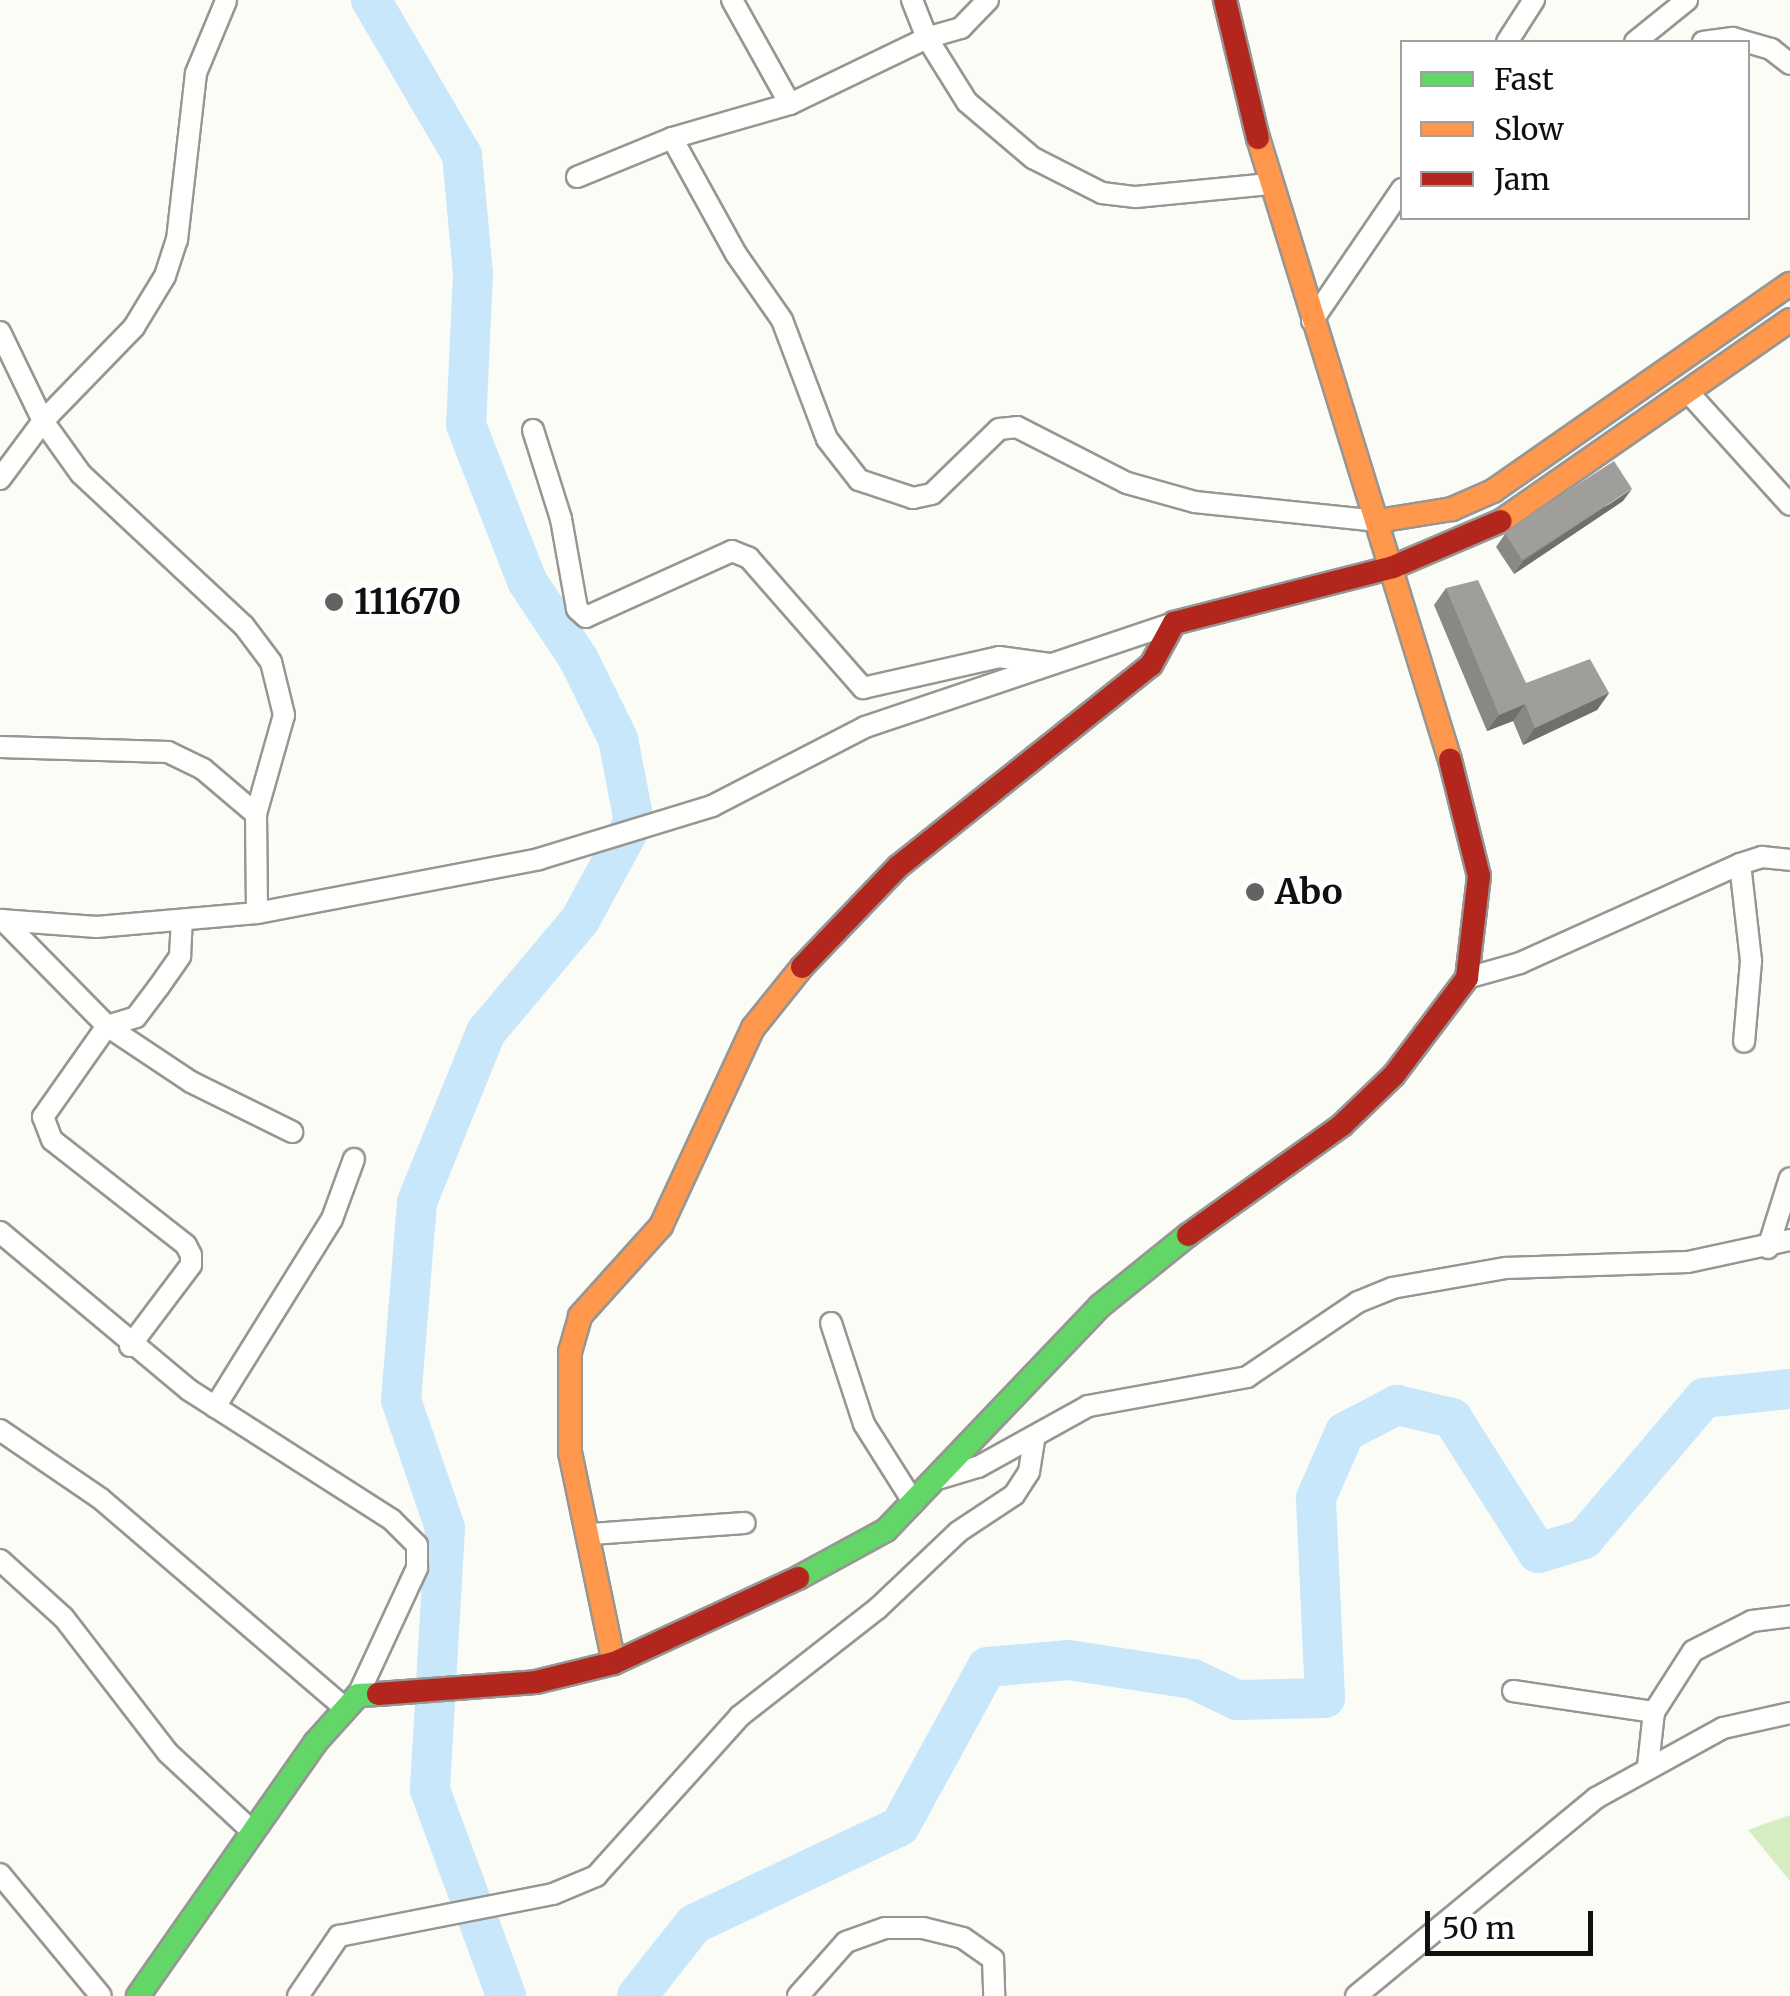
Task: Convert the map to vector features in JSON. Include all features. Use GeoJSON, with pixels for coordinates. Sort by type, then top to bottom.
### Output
{"type":"FeatureCollection","features":[{"type":"Feature","properties":{"kind":"main road"},"geometry":{"type":"LineString","coordinates":[[138,1996],[252,1831],[351,1701],[411,1690],[465,1690],[564,1678],[614,1663],[784,1586],[886,1530],[941,1478],[1100,1306],[1342,1125],[1394,1075],[1467,978],[1479,876],[1393,567],[1269,184],[1225,0]]}},
{"type":"Feature","properties":{"kind":"main road"},"geometry":{"type":"LineString","coordinates":[[1378,520],[1452,509],[1493,491],[1790,284]]}},
{"type":"Feature","properties":{"kind":"main road"},"geometry":{"type":"LineString","coordinates":[[614,1663],[591,1534],[575,1496],[570,1453],[570,1352],[580,1316],[661,1226],[753,1028],[818,946],[899,866],[1151,665],[1174,623],[1393,567],[1505,518],[1790,320]]}},
{"type":"Feature","properties":{"kind":"street"},"geometry":{"type":"LineString","coordinates":[[732,0],[790,104]]}},
{"type":"Feature","properties":{"kind":"street"},"geometry":{"type":"LineString","coordinates":[[912,0],[926,38],[967,102],[1033,158],[1102,193],[1164,198],[1269,184]]}},
{"type":"Feature","properties":{"kind":"street"},"geometry":{"type":"LineString","coordinates":[[578,176],[672,138],[790,104],[926,38],[961,28],[988,0]]}},
{"type":"Feature","properties":{"kind":"street"},"geometry":{"type":"LineString","coordinates":[[1509,40],[1534,0]]}},
{"type":"Feature","properties":{"kind":"street"},"geometry":{"type":"LineString","coordinates":[[1646,40],[1687,0]]}},
{"type":"Feature","properties":{"kind":"street"},"geometry":{"type":"LineString","coordinates":[[0,479],[43,421],[134,328],[164,276],[177,240],[196,73],[226,1]]}},
{"type":"Feature","properties":{"kind":"street"},"geometry":{"type":"LineString","coordinates":[[1750,43],[1771,49],[1790,64]]}},
{"type":"Feature","properties":{"kind":"street"},"geometry":{"type":"LineString","coordinates":[[672,138],[736,254],[782,320],[827,439],[859,480],[913,498],[932,494],[999,429],[1017,427],[1128,483],[1195,502],[1378,520]]}},
{"type":"Feature","properties":{"kind":"street"},"geometry":{"type":"LineString","coordinates":[[1312,321],[1400,191]]}},
{"type":"Feature","properties":{"kind":"street"},"geometry":{"type":"LineString","coordinates":[[0,332],[43,421],[81,474],[244,626],[271,662],[284,715],[256,814],[257,912]]}},
{"type":"Feature","properties":{"kind":"street"},"geometry":{"type":"LineString","coordinates":[[1688,392],[1790,504]]}},
{"type":"Feature","properties":{"kind":"street"},"geometry":{"type":"LineString","coordinates":[[534,430],[561,519],[577,609],[586,617],[732,551],[749,558],[863,688],[999,657],[1057,665]]}},
{"type":"Feature","properties":{"kind":"street"},"geometry":{"type":"LineString","coordinates":[[2,920],[97,927],[182,922],[257,912],[539,859],[712,806],[866,727],[1174,623]]}},
{"type":"Feature","properties":{"kind":"street"},"geometry":{"type":"LineString","coordinates":[[0,748],[168,752],[204,769],[256,814]]}},
{"type":"Feature","properties":{"kind":"street"},"geometry":{"type":"LineString","coordinates":[[1467,978],[1520,963],[1740,864],[1762,857],[1790,860]]}},
{"type":"Feature","properties":{"kind":"street"},"geometry":{"type":"LineString","coordinates":[[1740,864],[1751,962],[1744,1042]]}},
{"type":"Feature","properties":{"kind":"street"},"geometry":{"type":"LineString","coordinates":[[2,920],[107,1026],[192,1082],[292,1132]]}},
{"type":"Feature","properties":{"kind":"street"},"geometry":{"type":"LineString","coordinates":[[130,1346],[191,1265],[191,1255],[43,1131],[43,1117],[107,1026],[136,1017],[158,988],[180,956],[182,922]]}},
{"type":"Feature","properties":{"kind":"street"},"geometry":{"type":"LineString","coordinates":[[214,1407],[332,1219],[354,1159]]}},
{"type":"Feature","properties":{"kind":"street"},"geometry":{"type":"LineString","coordinates":[[1768,1248],[1790,1178]]}},
{"type":"Feature","properties":{"kind":"street"},"geometry":{"type":"LineString","coordinates":[[0,1232],[130,1346],[214,1407],[392,1520],[417,1545],[417,1568],[351,1701],[102,1500],[0,1430]]}},
{"type":"Feature","properties":{"kind":"street"},"geometry":{"type":"LineString","coordinates":[[941,1478],[978,1467],[1088,1406],[1247,1377],[1358,1302],[1392,1288],[1506,1268],[1640,1267],[1768,1248],[1790,1240]]}},
{"type":"Feature","properties":{"kind":"street"},"geometry":{"type":"LineString","coordinates":[[831,1323],[864,1424],[914,1503]]}},
{"type":"Feature","properties":{"kind":"street"},"geometry":{"type":"LineString","coordinates":[[298,1996],[339,1936],[428,1914],[493,1906],[583,1886],[740,1716],[877,1609],[958,1532],[1014,1496],[1029,1472],[1034,1436]]}},
{"type":"Feature","properties":{"kind":"street"},"geometry":{"type":"LineString","coordinates":[[591,1534],[745,1523]]}},
{"type":"Feature","properties":{"kind":"street"},"geometry":{"type":"LineString","coordinates":[[0,1560],[64,1618],[168,1753],[252,1831]]}},
{"type":"Feature","properties":{"kind":"street"},"geometry":{"type":"LineString","coordinates":[[1648,1766],[1654,1712],[1693,1650],[1752,1621],[1790,1616]]}},
{"type":"Feature","properties":{"kind":"street"},"geometry":{"type":"LineString","coordinates":[[1513,1691],[1654,1712]]}},
{"type":"Feature","properties":{"kind":"street"},"geometry":{"type":"LineString","coordinates":[[1356,1996],[1596,1798],[1723,1728],[1790,1713]]}},
{"type":"Feature","properties":{"kind":"street"},"geometry":{"type":"LineString","coordinates":[[0,1874],[101,1996]]}},
{"type":"Feature","properties":{"kind":"street"},"geometry":{"type":"LineString","coordinates":[[798,1996],[846,1942],[885,1928],[923,1928],[963,1938],[993,1959],[994,1996]]}},
{"type":"Feature","properties":{"kind":"green space"},"geometry":{"type":"Polygon","coordinates":[[[1790,1815],[1790,1881],[1748,1830],[1790,1815]]]}},
{"type":"Feature","properties":{"kind":"building"},"geometry":{"type":"Polygon","coordinates":[[[1614,461],[1632,489],[1522,560],[1504,532],[1614,461]]]}},
{"type":"Feature","properties":{"kind":"building"},"geometry":{"type":"Polygon","coordinates":[[[1478,580],[1526,683],[1590,659],[1609,693],[1535,728],[1525,704],[1499,715],[1446,588],[1478,580]]]}},
{"type":"Feature","properties":{"kind":"waterway"},"geometry":{"type":"LineString","coordinates":[[371,0],[462,155],[473,273],[466,425],[527,581],[578,658],[618,739],[634,821],[580,920],[486,1032],[417,1202],[401,1400],[445,1528],[430,1790],[506,1996]]}},
{"type":"Feature","properties":{"kind":"waterway"},"geometry":{"type":"LineString","coordinates":[[637,1996],[694,1924],[900,1826],[987,1667],[1069,1660],[1193,1679],[1237,1700],[1325,1698],[1316,1498],[1345,1432],[1397,1405],[1452,1418],[1538,1553],[1584,1539],[1704,1398],[1790,1389]]}},
{"type":"Feature","properties":{"kind":"traffic: fast"},"geometry":{"type":"LineString","coordinates":[[798,1578],[886,1530],[1100,1306],[1188,1235]]}},
{"type":"Feature","properties":{"kind":"traffic: fast"},"geometry":{"type":"LineString","coordinates":[[138,1996],[315,1743],[358,1695],[378,1694]]}},
{"type":"Feature","properties":{"kind":"traffic: slow"},"geometry":{"type":"LineString","coordinates":[[1258,138],[1450,760]]}},
{"type":"Feature","properties":{"kind":"traffic: slow"},"geometry":{"type":"LineString","coordinates":[[1378,521],[1452,509],[1493,491],[1790,284]]}},
{"type":"Feature","properties":{"kind":"traffic: slow"},"geometry":{"type":"LineString","coordinates":[[1501,521],[1790,320]]}},
{"type":"Feature","properties":{"kind":"traffic: slow"},"geometry":{"type":"LineString","coordinates":[[614,1663],[570,1453],[570,1352],[580,1316],[661,1226],[753,1028],[802,967]]}},
{"type":"Feature","properties":{"kind":"traffic: jam"},"geometry":{"type":"LineString","coordinates":[[1225,0],[1258,138]]}},
{"type":"Feature","properties":{"kind":"traffic: jam"},"geometry":{"type":"LineString","coordinates":[[802,967],[899,866],[1151,665],[1174,623],[1393,567],[1501,521]]}},
{"type":"Feature","properties":{"kind":"traffic: jam"},"geometry":{"type":"LineString","coordinates":[[1188,1235],[1342,1125],[1394,1075],[1467,978],[1479,876],[1450,760]]}},
{"type":"Feature","properties":{"kind":"traffic: jam"},"geometry":{"type":"LineString","coordinates":[[378,1694],[536,1682],[614,1663],[798,1578]]}},
{"type":"Feature","properties":{"kind":"place","name":"111670"},"geometry":{"type":"Point","coordinates":[334,602]}},
{"type":"Feature","properties":{"kind":"place","name":"Abo"},"geometry":{"type":"Point","coordinates":[1255,892]}}]}
